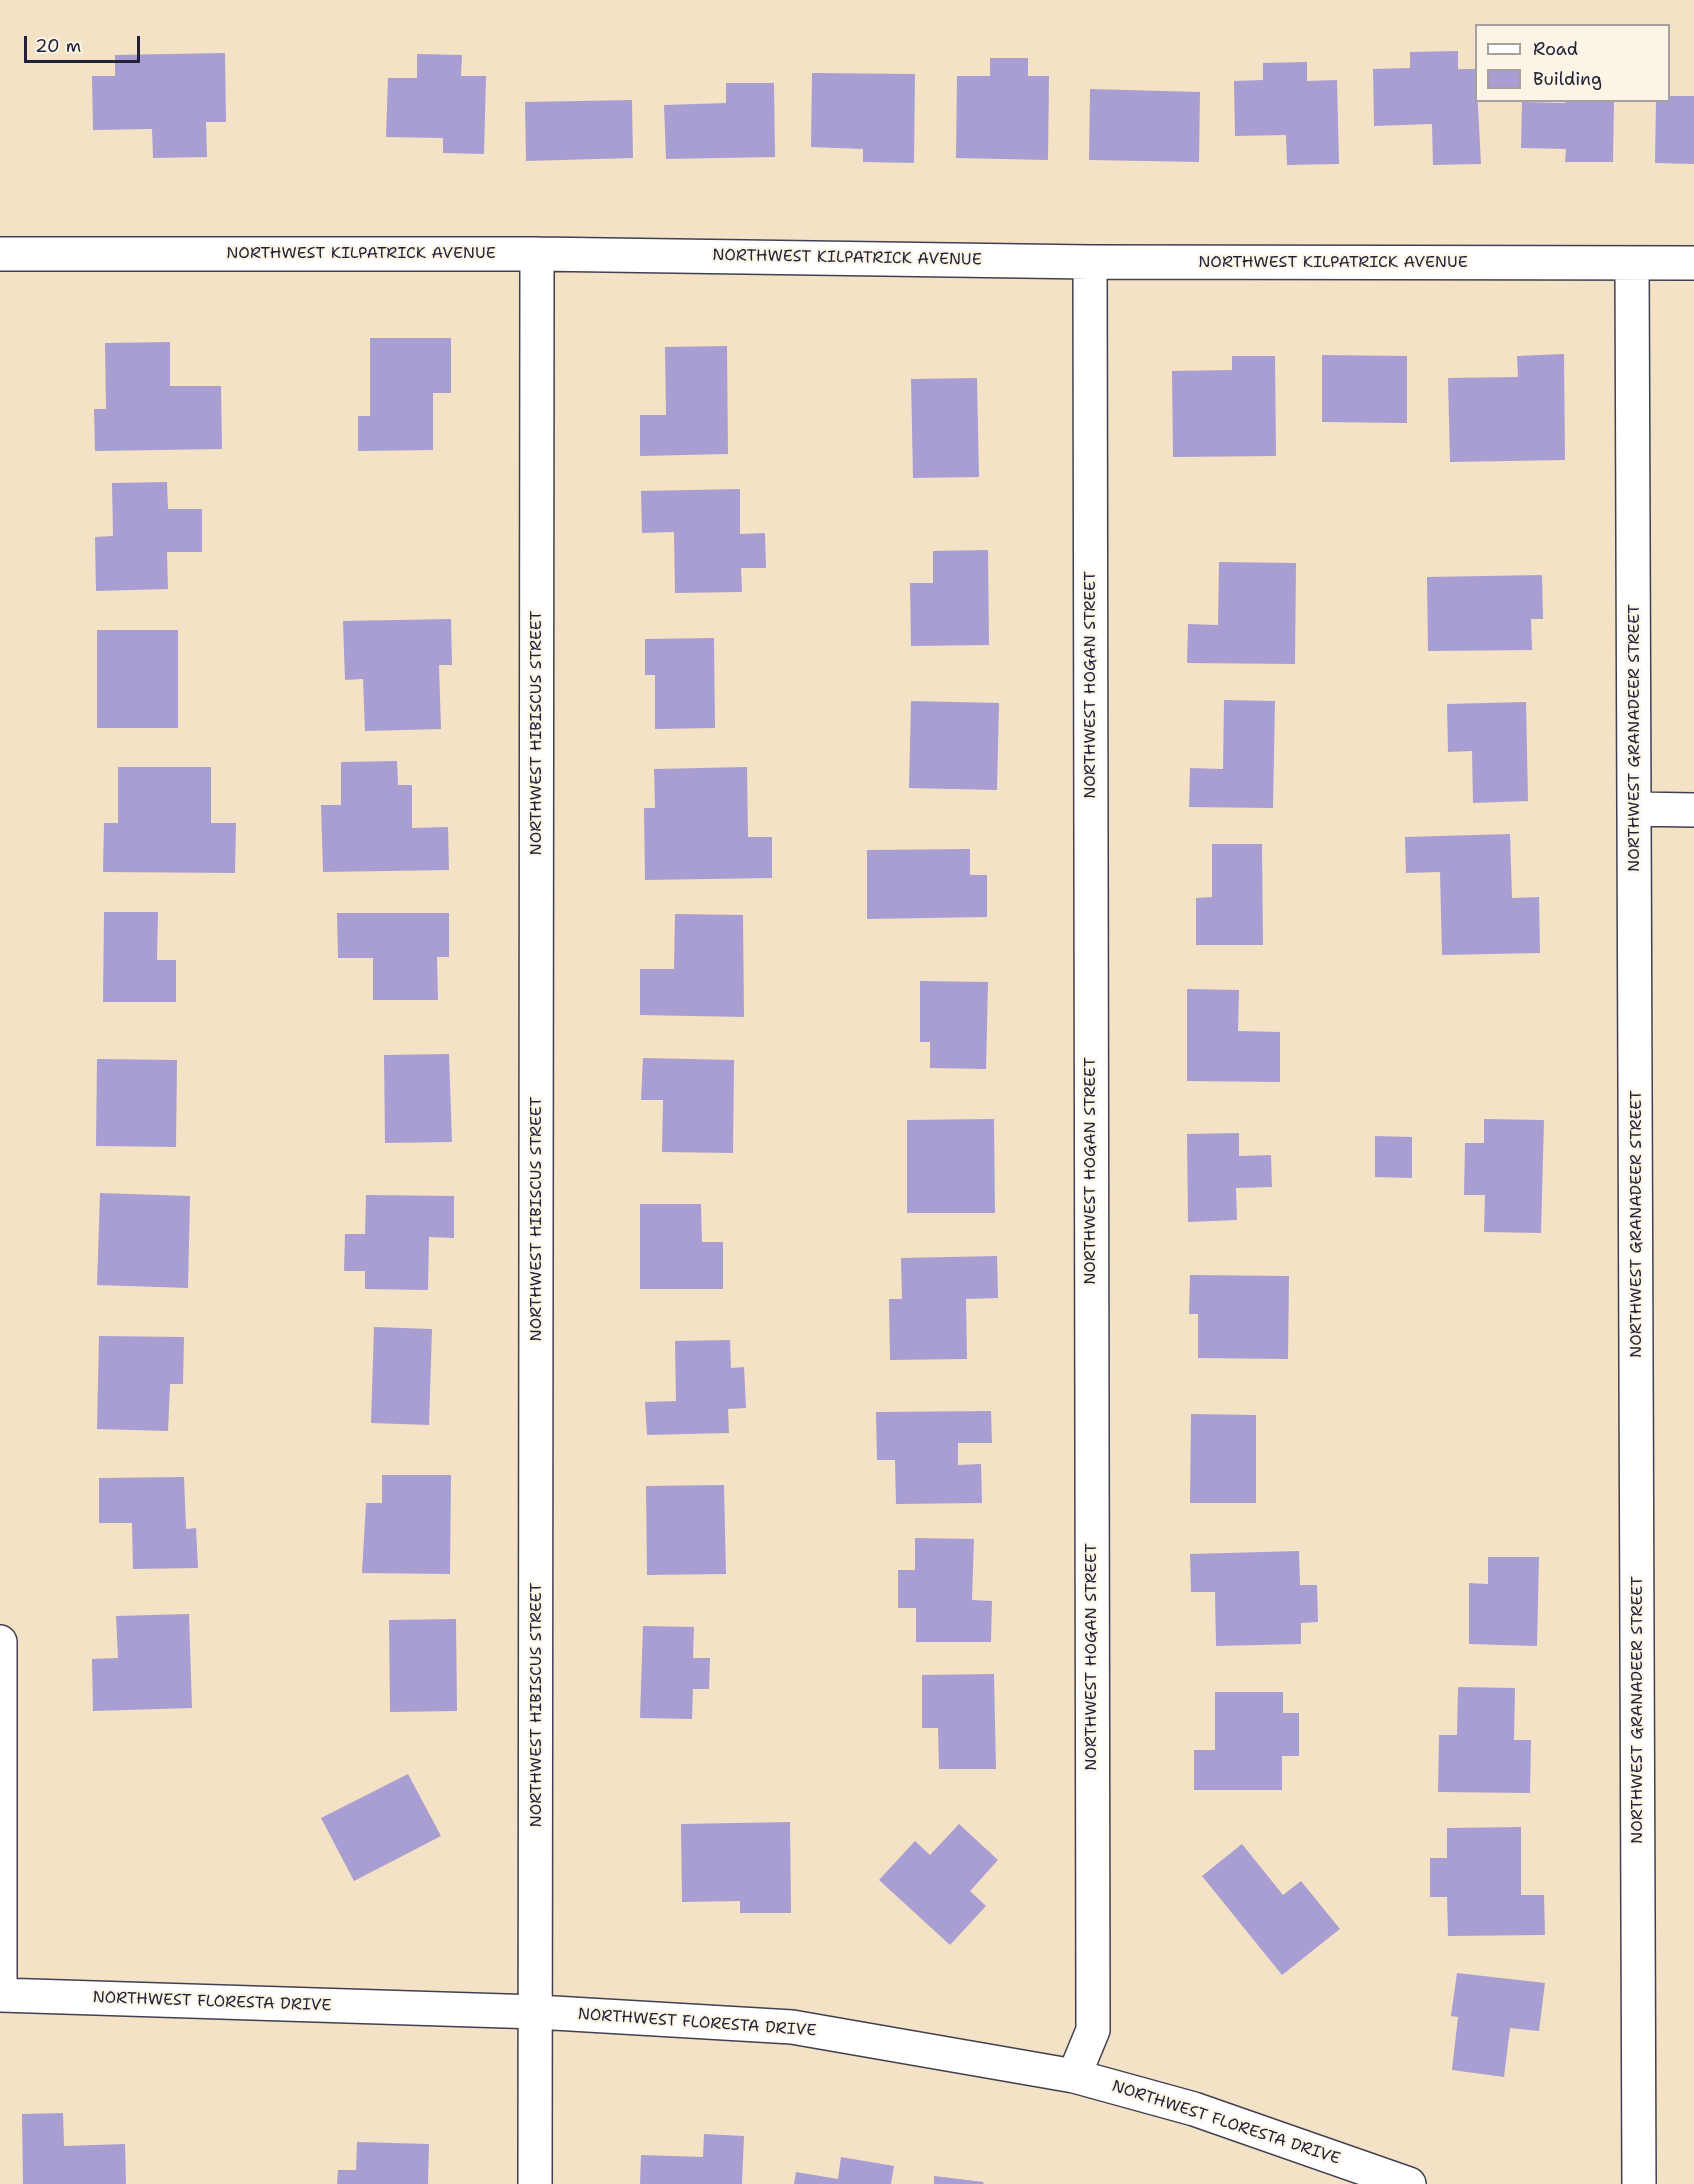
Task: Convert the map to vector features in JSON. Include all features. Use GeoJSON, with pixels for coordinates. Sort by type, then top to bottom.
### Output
{"type":"FeatureCollection","features":[{"type":"Feature","properties":{"kind":"street","name":"NORTHWEST KILPATRICK AVENUE"},"geometry":{"type":"LineString","coordinates":[[0,254],[537,254],[1090,262],[1694,263]]}},
{"type":"Feature","properties":{"kind":"street","name":"NORTHWEST HIBISCUS STREET"},"geometry":{"type":"LineString","coordinates":[[535,2184],[537,2012],[537,254]]}},
{"type":"Feature","properties":{"kind":"street","name":"NORTHWEST HOGAN STREET"},"geometry":{"type":"LineString","coordinates":[[1074,2076],[1093,2030],[1090,262]]}},
{"type":"Feature","properties":{"kind":"street","name":"NORTHWEST GRANADEER STREET"},"geometry":{"type":"LineString","coordinates":[[1632,263],[1636,809],[1638,2184]]}},
{"type":"Feature","properties":{"kind":"street"},"geometry":{"type":"LineString","coordinates":[[1636,809],[1694,810]]}},
{"type":"Feature","properties":{"kind":"street"},"geometry":{"type":"LineString","coordinates":[[0,1642],[0,1995]]}},
{"type":"Feature","properties":{"kind":"street","name":"NORTHWEST FLORESTA DRIVE"},"geometry":{"type":"LineString","coordinates":[[0,1995],[537,2012],[792,2027],[1074,2076],[1194,2109],[1409,2184]]}},
{"type":"Feature","properties":{"kind":"building"},"geometry":{"type":"Polygon","coordinates":[[[1458,51],[1458,69],[1475,69],[1475,102],[1478,102],[1481,164],[1433,165],[1432,124],[1374,126],[1373,69],[1410,68],[1410,52],[1458,51]]]}},
{"type":"Feature","properties":{"kind":"building"},"geometry":{"type":"Polygon","coordinates":[[[225,53],[226,122],[206,122],[207,157],[153,158],[152,129],[93,130],[92,76],[115,76],[115,55],[225,53]]]}},
{"type":"Feature","properties":{"kind":"building"},"geometry":{"type":"Polygon","coordinates":[[[417,54],[462,55],[461,76],[486,76],[484,154],[443,153],[443,138],[386,137],[388,78],[417,78],[417,54]]]}},
{"type":"Feature","properties":{"kind":"building"},"geometry":{"type":"Polygon","coordinates":[[[990,58],[1028,58],[1028,76],[1049,76],[1048,160],[956,158],[957,76],[990,76],[990,58]]]}},
{"type":"Feature","properties":{"kind":"building"},"geometry":{"type":"Polygon","coordinates":[[[1307,62],[1307,81],[1337,80],[1339,164],[1287,165],[1286,135],[1235,136],[1234,81],[1263,80],[1263,63],[1307,62]]]}},
{"type":"Feature","properties":{"kind":"building"},"geometry":{"type":"Polygon","coordinates":[[[812,73],[915,74],[914,163],[863,162],[863,149],[811,147],[812,73]]]}},
{"type":"Feature","properties":{"kind":"building"},"geometry":{"type":"Polygon","coordinates":[[[726,83],[774,83],[775,157],[666,159],[664,105],[726,103],[726,83]]]}},
{"type":"Feature","properties":{"kind":"building"},"geometry":{"type":"Polygon","coordinates":[[[1090,89],[1200,92],[1199,162],[1089,160],[1090,89]]]}},
{"type":"Feature","properties":{"kind":"building"},"geometry":{"type":"Polygon","coordinates":[[[1670,96],[1694,96],[1694,164],[1655,163],[1656,102],[1670,102],[1670,96]]]}},
{"type":"Feature","properties":{"kind":"building"},"geometry":{"type":"Polygon","coordinates":[[[632,100],[633,158],[526,161],[525,102],[632,100]]]}},
{"type":"Feature","properties":{"kind":"building"},"geometry":{"type":"Polygon","coordinates":[[[1522,102],[1614,102],[1613,162],[1565,162],[1566,149],[1521,148],[1522,102]]]}},
{"type":"Feature","properties":{"kind":"building"},"geometry":{"type":"Polygon","coordinates":[[[370,338],[451,338],[451,393],[433,393],[433,450],[358,451],[358,416],[370,416],[370,338]]]}},
{"type":"Feature","properties":{"kind":"building"},"geometry":{"type":"Polygon","coordinates":[[[170,342],[170,386],[221,386],[222,449],[95,451],[94,409],[106,409],[105,343],[170,342]]]}},
{"type":"Feature","properties":{"kind":"building"},"geometry":{"type":"Polygon","coordinates":[[[727,346],[728,454],[640,456],[640,415],[666,415],[665,347],[727,346]]]}},
{"type":"Feature","properties":{"kind":"building"},"geometry":{"type":"Polygon","coordinates":[[[1564,354],[1565,460],[1450,462],[1448,378],[1518,377],[1517,356],[1564,354]]]}},
{"type":"Feature","properties":{"kind":"building"},"geometry":{"type":"Polygon","coordinates":[[[1322,355],[1407,356],[1407,423],[1322,422],[1322,355]]]}},
{"type":"Feature","properties":{"kind":"building"},"geometry":{"type":"Polygon","coordinates":[[[1232,356],[1275,356],[1276,456],[1173,457],[1172,371],[1232,370],[1232,356]]]}},
{"type":"Feature","properties":{"kind":"building"},"geometry":{"type":"Polygon","coordinates":[[[977,378],[979,477],[913,478],[911,379],[977,378]]]}},
{"type":"Feature","properties":{"kind":"building"},"geometry":{"type":"Polygon","coordinates":[[[167,482],[168,509],[202,509],[202,552],[167,552],[168,589],[96,591],[95,537],[113,536],[112,483],[167,482]]]}},
{"type":"Feature","properties":{"kind":"building"},"geometry":{"type":"Polygon","coordinates":[[[740,489],[740,534],[765,533],[766,568],[741,568],[742,592],[675,593],[674,532],[642,533],[641,491],[740,489]]]}},
{"type":"Feature","properties":{"kind":"building"},"geometry":{"type":"Polygon","coordinates":[[[988,550],[989,645],[911,646],[910,583],[933,583],[933,551],[988,550]]]}},
{"type":"Feature","properties":{"kind":"building"},"geometry":{"type":"Polygon","coordinates":[[[1219,562],[1296,563],[1295,664],[1187,663],[1188,624],[1218,625],[1219,562]]]}},
{"type":"Feature","properties":{"kind":"building"},"geometry":{"type":"Polygon","coordinates":[[[1542,575],[1543,619],[1531,619],[1532,650],[1428,651],[1427,577],[1542,575]]]}},
{"type":"Feature","properties":{"kind":"building"},"geometry":{"type":"Polygon","coordinates":[[[451,619],[452,665],[439,665],[441,729],[365,731],[363,679],[345,680],[343,621],[451,619]]]}},
{"type":"Feature","properties":{"kind":"building"},"geometry":{"type":"Polygon","coordinates":[[[97,630],[178,630],[178,728],[97,728],[97,630]]]}},
{"type":"Feature","properties":{"kind":"building"},"geometry":{"type":"Polygon","coordinates":[[[714,638],[715,728],[655,729],[655,675],[645,675],[645,639],[714,638]]]}},
{"type":"Feature","properties":{"kind":"building"},"geometry":{"type":"Polygon","coordinates":[[[1224,700],[1275,701],[1273,808],[1189,807],[1190,768],[1223,769],[1224,700]]]}},
{"type":"Feature","properties":{"kind":"building"},"geometry":{"type":"Polygon","coordinates":[[[911,701],[999,703],[997,790],[909,788],[911,701]]]}},
{"type":"Feature","properties":{"kind":"building"},"geometry":{"type":"Polygon","coordinates":[[[1526,702],[1528,801],[1473,803],[1472,751],[1448,752],[1447,704],[1526,702]]]}},
{"type":"Feature","properties":{"kind":"building"},"geometry":{"type":"Polygon","coordinates":[[[397,761],[398,785],[412,785],[412,828],[448,827],[449,870],[323,872],[321,805],[341,805],[341,762],[397,761]]]}},
{"type":"Feature","properties":{"kind":"building"},"geometry":{"type":"Polygon","coordinates":[[[118,767],[211,767],[211,823],[236,823],[235,873],[103,872],[104,823],[118,823],[118,767]]]}},
{"type":"Feature","properties":{"kind":"building"},"geometry":{"type":"Polygon","coordinates":[[[747,767],[748,837],[772,837],[772,878],[645,880],[644,808],[655,808],[654,769],[747,767]]]}},
{"type":"Feature","properties":{"kind":"building"},"geometry":{"type":"Polygon","coordinates":[[[1510,834],[1512,898],[1539,897],[1540,953],[1442,955],[1440,872],[1406,873],[1405,837],[1510,834]]]}},
{"type":"Feature","properties":{"kind":"building"},"geometry":{"type":"Polygon","coordinates":[[[1212,844],[1262,844],[1263,945],[1196,945],[1196,898],[1212,897],[1212,844]]]}},
{"type":"Feature","properties":{"kind":"building"},"geometry":{"type":"Polygon","coordinates":[[[970,849],[970,875],[987,875],[987,917],[867,919],[867,850],[970,849]]]}},
{"type":"Feature","properties":{"kind":"building"},"geometry":{"type":"Polygon","coordinates":[[[104,912],[158,912],[157,960],[176,960],[176,1002],[103,1002],[104,912]]]}},
{"type":"Feature","properties":{"kind":"building"},"geometry":{"type":"Polygon","coordinates":[[[337,913],[449,913],[449,957],[437,957],[438,1000],[373,1000],[373,958],[338,958],[337,913]]]}},
{"type":"Feature","properties":{"kind":"building"},"geometry":{"type":"Polygon","coordinates":[[[675,914],[743,915],[744,1017],[640,1015],[640,969],[674,969],[675,914]]]}},
{"type":"Feature","properties":{"kind":"building"},"geometry":{"type":"Polygon","coordinates":[[[920,981],[988,982],[986,1069],[930,1068],[930,1042],[920,1042],[920,981]]]}},
{"type":"Feature","properties":{"kind":"building"},"geometry":{"type":"Polygon","coordinates":[[[1187,989],[1239,990],[1238,1031],[1280,1032],[1280,1082],[1187,1081],[1187,989]]]}},
{"type":"Feature","properties":{"kind":"building"},"geometry":{"type":"Polygon","coordinates":[[[449,1054],[452,1142],[385,1143],[384,1055],[449,1054]]]}},
{"type":"Feature","properties":{"kind":"building"},"geometry":{"type":"Polygon","coordinates":[[[643,1058],[734,1060],[733,1153],[662,1152],[663,1100],[641,1100],[643,1058]]]}},
{"type":"Feature","properties":{"kind":"building"},"geometry":{"type":"Polygon","coordinates":[[[97,1059],[177,1060],[176,1147],[96,1146],[97,1059]]]}},
{"type":"Feature","properties":{"kind":"building"},"geometry":{"type":"Polygon","coordinates":[[[994,1119],[995,1213],[907,1213],[907,1120],[994,1119]]]}},
{"type":"Feature","properties":{"kind":"building"},"geometry":{"type":"Polygon","coordinates":[[[1484,1119],[1544,1120],[1541,1233],[1484,1232],[1485,1195],[1464,1195],[1465,1143],[1484,1143],[1484,1119]]]}},
{"type":"Feature","properties":{"kind":"building"},"geometry":{"type":"Polygon","coordinates":[[[1239,1133],[1239,1156],[1271,1155],[1272,1187],[1236,1188],[1237,1220],[1188,1222],[1187,1134],[1239,1133]]]}},
{"type":"Feature","properties":{"kind":"building"},"geometry":{"type":"Polygon","coordinates":[[[1375,1136],[1412,1137],[1412,1178],[1375,1177],[1375,1136]]]}},
{"type":"Feature","properties":{"kind":"building"},"geometry":{"type":"Polygon","coordinates":[[[100,1193],[190,1196],[188,1288],[97,1285],[100,1193]]]}},
{"type":"Feature","properties":{"kind":"building"},"geometry":{"type":"Polygon","coordinates":[[[366,1195],[454,1196],[454,1238],[429,1237],[428,1290],[365,1289],[365,1271],[344,1271],[345,1234],[365,1234],[366,1195]]]}},
{"type":"Feature","properties":{"kind":"building"},"geometry":{"type":"Polygon","coordinates":[[[640,1204],[701,1204],[702,1242],[723,1242],[723,1289],[640,1289],[640,1204]]]}},
{"type":"Feature","properties":{"kind":"building"},"geometry":{"type":"Polygon","coordinates":[[[997,1256],[998,1298],[966,1299],[967,1359],[890,1360],[889,1299],[902,1299],[901,1258],[997,1256]]]}},
{"type":"Feature","properties":{"kind":"building"},"geometry":{"type":"Polygon","coordinates":[[[1190,1275],[1289,1276],[1288,1359],[1198,1358],[1198,1314],[1189,1314],[1190,1275]]]}},
{"type":"Feature","properties":{"kind":"building"},"geometry":{"type":"Polygon","coordinates":[[[374,1327],[432,1329],[429,1425],[371,1423],[374,1327]]]}},
{"type":"Feature","properties":{"kind":"building"},"geometry":{"type":"Polygon","coordinates":[[[99,1336],[184,1337],[183,1384],[170,1384],[168,1431],[97,1429],[99,1336]]]}},
{"type":"Feature","properties":{"kind":"building"},"geometry":{"type":"Polygon","coordinates":[[[730,1340],[731,1368],[744,1367],[746,1408],[728,1409],[729,1433],[647,1435],[645,1402],[676,1401],[675,1341],[730,1340]]]}},
{"type":"Feature","properties":{"kind":"building"},"geometry":{"type":"Polygon","coordinates":[[[991,1411],[992,1443],[958,1443],[958,1465],[981,1464],[982,1503],[896,1504],[895,1460],[877,1460],[876,1412],[991,1411]]]}},
{"type":"Feature","properties":{"kind":"building"},"geometry":{"type":"Polygon","coordinates":[[[1191,1414],[1256,1415],[1256,1503],[1190,1503],[1191,1414]]]}},
{"type":"Feature","properties":{"kind":"building"},"geometry":{"type":"Polygon","coordinates":[[[382,1475],[451,1475],[450,1574],[362,1573],[366,1503],[382,1503],[382,1475]]]}},
{"type":"Feature","properties":{"kind":"building"},"geometry":{"type":"Polygon","coordinates":[[[184,1477],[186,1529],[196,1528],[198,1568],[133,1569],[132,1523],[99,1523],[99,1478],[184,1477]]]}},
{"type":"Feature","properties":{"kind":"building"},"geometry":{"type":"Polygon","coordinates":[[[724,1485],[726,1574],[647,1575],[646,1486],[724,1485]]]}},
{"type":"Feature","properties":{"kind":"building"},"geometry":{"type":"Polygon","coordinates":[[[915,1538],[974,1539],[972,1600],[992,1601],[991,1642],[916,1642],[916,1608],[898,1608],[898,1570],[915,1570],[915,1538]]]}},
{"type":"Feature","properties":{"kind":"building"},"geometry":{"type":"Polygon","coordinates":[[[1299,1551],[1300,1585],[1317,1585],[1318,1622],[1301,1623],[1301,1644],[1216,1646],[1215,1592],[1191,1592],[1190,1554],[1299,1551]]]}},
{"type":"Feature","properties":{"kind":"building"},"geometry":{"type":"Polygon","coordinates":[[[1488,1557],[1539,1557],[1537,1646],[1469,1644],[1469,1583],[1488,1584],[1488,1557]]]}},
{"type":"Feature","properties":{"kind":"building"},"geometry":{"type":"Polygon","coordinates":[[[189,1614],[192,1708],[93,1711],[92,1659],[118,1658],[116,1616],[189,1614]]]}},
{"type":"Feature","properties":{"kind":"building"},"geometry":{"type":"Polygon","coordinates":[[[456,1619],[457,1711],[390,1712],[389,1620],[456,1619]]]}},
{"type":"Feature","properties":{"kind":"building"},"geometry":{"type":"Polygon","coordinates":[[[643,1626],[694,1627],[693,1658],[710,1658],[709,1689],[693,1689],[692,1719],[640,1718],[643,1626]]]}},
{"type":"Feature","properties":{"kind":"building"},"geometry":{"type":"Polygon","coordinates":[[[994,1674],[996,1769],[939,1769],[938,1728],[922,1728],[922,1675],[994,1674]]]}},
{"type":"Feature","properties":{"kind":"building"},"geometry":{"type":"Polygon","coordinates":[[[1458,1687],[1515,1688],[1514,1740],[1531,1740],[1530,1793],[1438,1792],[1439,1735],[1457,1735],[1458,1687]]]}},
{"type":"Feature","properties":{"kind":"building"},"geometry":{"type":"Polygon","coordinates":[[[1215,1692],[1283,1692],[1283,1713],[1299,1713],[1299,1756],[1282,1756],[1282,1790],[1194,1790],[1194,1750],[1215,1750],[1215,1692]]]}},
{"type":"Feature","properties":{"kind":"building"},"geometry":{"type":"Polygon","coordinates":[[[408,1774],[441,1836],[354,1881],[321,1818],[408,1774]]]}},
{"type":"Feature","properties":{"kind":"building"},"geometry":{"type":"Polygon","coordinates":[[[790,1822],[791,1913],[740,1913],[740,1901],[682,1902],[681,1824],[790,1822]]]}},
{"type":"Feature","properties":{"kind":"building"},"geometry":{"type":"Polygon","coordinates":[[[959,1824],[998,1860],[970,1891],[986,1906],[950,1945],[879,1880],[915,1841],[930,1855],[959,1824]]]}},
{"type":"Feature","properties":{"kind":"building"},"geometry":{"type":"Polygon","coordinates":[[[1521,1827],[1521,1895],[1544,1895],[1545,1935],[1448,1936],[1447,1897],[1430,1897],[1430,1858],[1447,1858],[1447,1828],[1521,1827]]]}},
{"type":"Feature","properties":{"kind":"building"},"geometry":{"type":"Polygon","coordinates":[[[1242,1844],[1283,1895],[1301,1881],[1340,1929],[1282,1975],[1202,1876],[1242,1844]]]}},
{"type":"Feature","properties":{"kind":"building"},"geometry":{"type":"Polygon","coordinates":[[[1457,1973],[1545,1983],[1539,2031],[1510,2028],[1504,2077],[1452,2070],[1458,2017],[1451,2016],[1457,1973]]]}},
{"type":"Feature","properties":{"kind":"building"},"geometry":{"type":"Polygon","coordinates":[[[63,2113],[64,2146],[125,2144],[126,2184],[23,2184],[22,2114],[63,2113]]]}},
{"type":"Feature","properties":{"kind":"building"},"geometry":{"type":"Polygon","coordinates":[[[704,2134],[744,2136],[742,2184],[640,2184],[641,2155],[703,2157],[704,2134]]]}},
{"type":"Feature","properties":{"kind":"building"},"geometry":{"type":"Polygon","coordinates":[[[357,2142],[429,2144],[428,2184],[337,2184],[338,2170],[356,2170],[357,2142]]]}},
{"type":"Feature","properties":{"kind":"building"},"geometry":{"type":"Polygon","coordinates":[[[841,2157],[894,2166],[891,2184],[794,2184],[796,2172],[838,2179],[841,2157]]]}},
{"type":"Feature","properties":{"kind":"building"},"geometry":{"type":"Polygon","coordinates":[[[934,2176],[984,2182],[983,2184],[934,2184],[934,2176]]]}}]}
